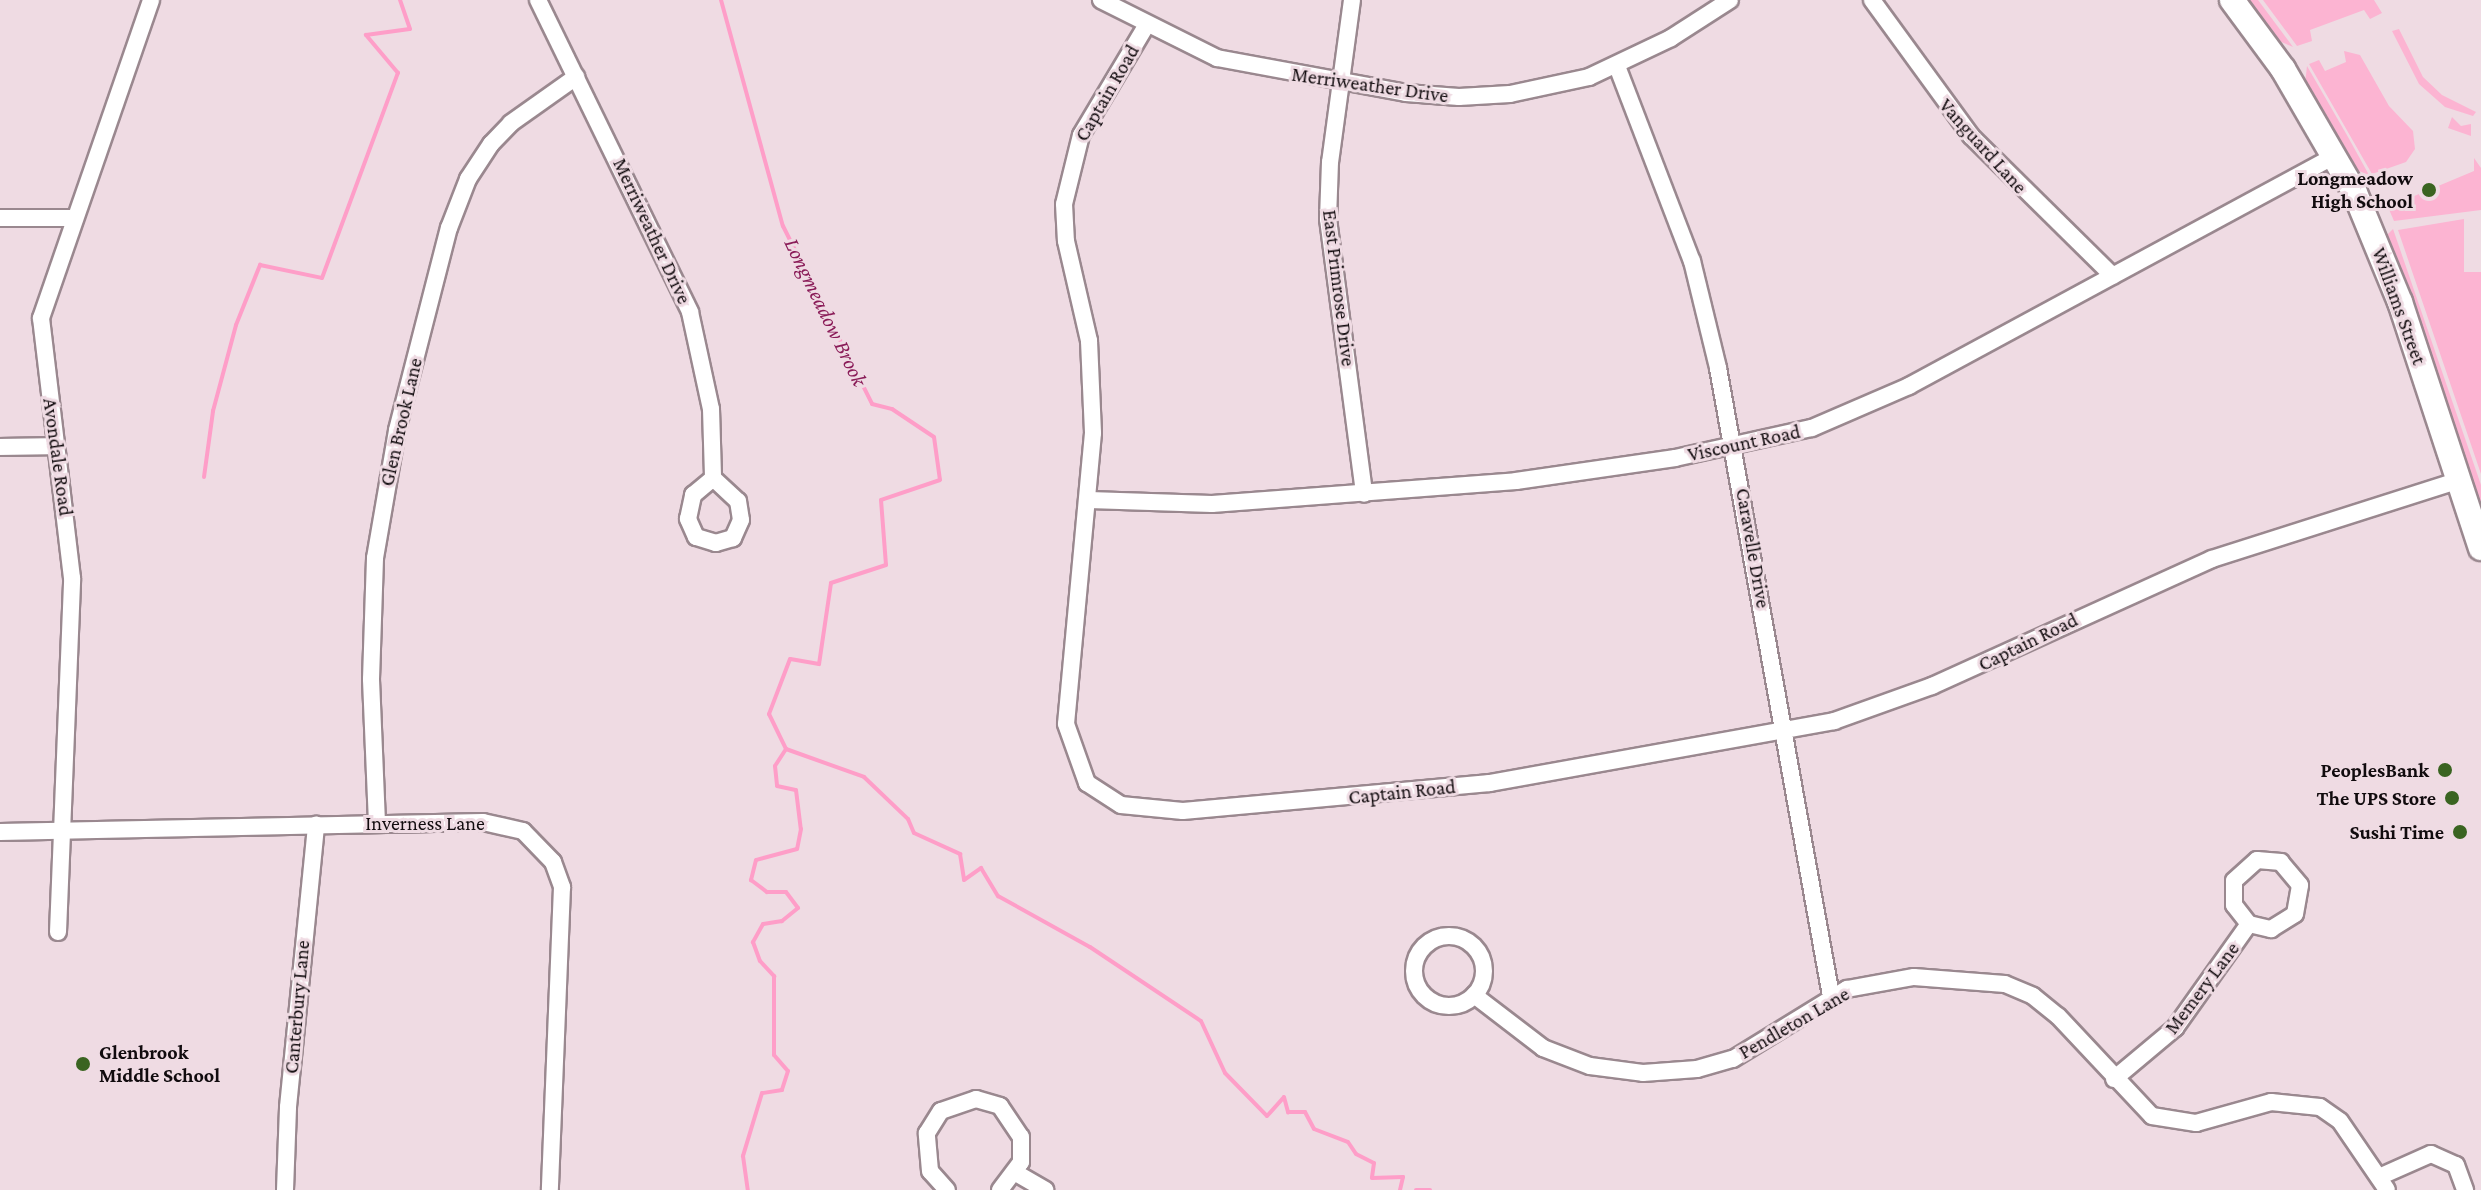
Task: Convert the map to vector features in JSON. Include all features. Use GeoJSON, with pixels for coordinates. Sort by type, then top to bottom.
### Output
{"type":"FeatureCollection","features":[{"type":"Feature","properties":{"kind":"main road","name":"Williams Street"},"geometry":{"type":"LineString","coordinates":[[2232,0],[2268,46],[2335,156],[2385,263],[2481,548]]}},
{"type":"Feature","properties":{"kind":"street","name":"Avondale Road"},"geometry":{"type":"LineString","coordinates":[[58,932],[73,586],[40,328],[74,218],[151,0]]}},
{"type":"Feature","properties":{"kind":"street","name":"Merriweather Drive"},"geometry":{"type":"LineString","coordinates":[[538,0],[690,312],[711,409],[713,478]]}},
{"type":"Feature","properties":{"kind":"street","name":"Merriweather Drive"},"geometry":{"type":"LineString","coordinates":[[1101,0],[1146,26],[1217,58],[1433,96],[1496,95],[1573,82],[1617,66],[1730,0]]}},
{"type":"Feature","properties":{"kind":"street","name":"East Primrose Drive"},"geometry":{"type":"LineString","coordinates":[[1352,0],[1328,219],[1364,494]]}},
{"type":"Feature","properties":{"kind":"street","name":"Vanguard Lane"},"geometry":{"type":"LineString","coordinates":[[1872,0],[1971,136],[2113,276]]}},
{"type":"Feature","properties":{"kind":"street","name":"Captain Road"},"geometry":{"type":"LineString","coordinates":[[1146,26],[1081,135],[1064,204],[1066,241],[1089,341],[1089,500],[1066,724],[1087,783],[1121,805],[1183,811],[1490,783],[1785,732],[1908,696],[2212,559],[2459,480]]}},
{"type":"Feature","properties":{"kind":"street","name":"Caravelle Drive"},"geometry":{"type":"LineString","coordinates":[[1617,66],[1692,261],[1735,445],[1831,996]]}},
{"type":"Feature","properties":{"kind":"street","name":"Glen Brook Lane"},"geometry":{"type":"LineString","coordinates":[[377,823],[371,679],[375,558],[397,430],[449,228],[468,179],[491,144],[511,123],[576,77]]}},
{"type":"Feature","properties":{"kind":"street","name":"Viscount Road"},"geometry":{"type":"LineString","coordinates":[[1089,500],[1212,504],[1516,481],[1735,445],[1812,428],[1863,409],[2335,156]]}},
{"type":"Feature","properties":{"kind":"street"},"geometry":{"type":"LineString","coordinates":[[0,218],[74,218]]}},
{"type":"Feature","properties":{"kind":"street"},"geometry":{"type":"LineString","coordinates":[[0,447],[56,446]]}},
{"type":"Feature","properties":{"kind":"street","name":"Inverness Lane"},"geometry":{"type":"LineString","coordinates":[[0,832],[377,823],[506,824],[540,845],[559,874],[564,932],[550,1190]]}},
{"type":"Feature","properties":{"kind":"street","name":"Canterbury Lane"},"geometry":{"type":"LineString","coordinates":[[285,1190],[288,1107],[316,824]]}},
{"type":"Feature","properties":{"kind":"street","name":"Memery Lane"},"geometry":{"type":"LineString","coordinates":[[2257,860],[2281,862],[2298,878],[2299,907],[2278,927],[2249,924],[2234,905],[2238,874],[2257,860]]}},
{"type":"Feature","properties":{"kind":"street","name":"Memery Lane"},"geometry":{"type":"LineString","coordinates":[[2114,1079],[2175,1028],[2249,924]]}},
{"type":"Feature","properties":{"kind":"street"},"geometry":{"type":"LineString","coordinates":[[1452,935],[1475,947],[1484,971],[1474,995],[1448,1006],[1422,995],[1413,967],[1427,942],[1452,935]]}},
{"type":"Feature","properties":{"kind":"street","name":"Pendleton Lane"},"geometry":{"type":"LineString","coordinates":[[1474,995],[1543,1048],[1590,1066],[1643,1073],[1691,1070],[1733,1059],[1764,1044],[1831,996],[1914,977],[2005,984],[2058,1016],[2139,1108],[2180,1124],[2215,1120],[2271,1102],[2320,1107],[2340,1121],[2383,1184],[2431,1154],[2456,1165],[2465,1190]]}},
{"type":"Feature","properties":{"kind":"street"},"geometry":{"type":"LineString","coordinates":[[947,1190],[930,1171],[924,1146],[933,1121],[963,1100],[988,1101],[1010,1115],[1023,1149],[1016,1173],[1000,1190]]}},
{"type":"Feature","properties":{"kind":"street"},"geometry":{"type":"LineString","coordinates":[[1016,1173],[1045,1190]]}},
{"type":"Feature","properties":{"kind":"shaded area"},"geometry":{"type":"Polygon","coordinates":[[[2248,0],[2258,0],[2293,47],[2279,41],[2248,0]]]}},
{"type":"Feature","properties":{"kind":"shaded area"},"geometry":{"type":"Polygon","coordinates":[[[2263,0],[2374,0],[2382,13],[2370,19],[2364,10],[2310,30],[2312,41],[2297,46],[2263,0]]]}},
{"type":"Feature","properties":{"kind":"shaded area"},"geometry":{"type":"Polygon","coordinates":[[[2399,29],[2423,77],[2442,95],[2476,112],[2473,116],[2445,107],[2419,84],[2392,31],[2399,29]]]}},
{"type":"Feature","properties":{"kind":"shaded area"},"geometry":{"type":"Polygon","coordinates":[[[2344,51],[2360,55],[2389,106],[2413,131],[2415,149],[2406,162],[2372,174],[2309,64],[2319,60],[2325,71],[2346,62],[2344,51]]]}},
{"type":"Feature","properties":{"kind":"shaded area"},"geometry":{"type":"Polygon","coordinates":[[[2307,66],[2369,175],[2354,169],[2305,84],[2307,66]]]}},
{"type":"Feature","properties":{"kind":"shaded area"},"geometry":{"type":"Polygon","coordinates":[[[2452,117],[2461,126],[2471,124],[2471,136],[2448,128],[2452,117]]]}},
{"type":"Feature","properties":{"kind":"shaded area"},"geometry":{"type":"Polygon","coordinates":[[[2474,158],[2481,168],[2481,210],[2394,221],[2388,207],[2474,171],[2474,158]]]}},
{"type":"Feature","properties":{"kind":"shaded area"},"geometry":{"type":"Polygon","coordinates":[[[2464,219],[2464,272],[2481,272],[2481,474],[2398,230],[2464,219]]]}},
{"type":"Feature","properties":{"kind":"shaded area"},"geometry":{"type":"Polygon","coordinates":[[[2393,229],[2481,485],[2481,516],[2387,235],[2393,229]]]}},
{"type":"Feature","properties":{"kind":"waterway"},"geometry":{"type":"LineString","coordinates":[[204,477],[213,411],[236,325],[260,265],[322,278],[398,73],[366,35],[410,29],[400,0]]}},
{"type":"Feature","properties":{"kind":"waterway","name":"Longmeadow Brook"},"geometry":{"type":"LineString","coordinates":[[721,0],[783,226],[872,404],[892,409],[934,437],[940,480],[881,500],[886,565],[831,583],[819,664],[790,659],[769,714],[786,749],[775,766],[777,786],[796,790],[801,829],[797,849],[756,860],[751,880],[767,892],[786,892],[798,908],[782,921],[763,924],[753,942],[760,961],[774,976],[774,1055],[788,1071],[782,1090],[762,1093],[743,1156],[748,1190]]}},
{"type":"Feature","properties":{"kind":"waterway"},"geometry":{"type":"LineString","coordinates":[[786,749],[864,777],[908,819],[914,833],[960,854],[964,880],[981,868],[998,896],[1090,947],[1201,1021],[1225,1073],[1267,1116],[1284,1097],[1288,1112],[1305,1112],[1314,1129],[1348,1142],[1356,1154],[1374,1163],[1372,1178],[1403,1177],[1400,1190]]}},
{"type":"Feature","properties":{"kind":"waterway"},"geometry":{"type":"LineString","coordinates":[[1416,1190],[1430,1190]]}},
{"type":"Feature","properties":{"kind":"place","name":"Longmeadow High School"},"geometry":{"type":"Point","coordinates":[2429,190]}},
{"type":"Feature","properties":{"kind":"place","name":"PeoplesBank"},"geometry":{"type":"Point","coordinates":[2445,770]}},
{"type":"Feature","properties":{"kind":"place","name":"The UPS Store"},"geometry":{"type":"Point","coordinates":[2452,798]}},
{"type":"Feature","properties":{"kind":"place","name":"Sushi Time"},"geometry":{"type":"Point","coordinates":[2460,832]}},
{"type":"Feature","properties":{"kind":"place","name":"Glenbrook Middle School"},"geometry":{"type":"Point","coordinates":[83,1064]}}]}
